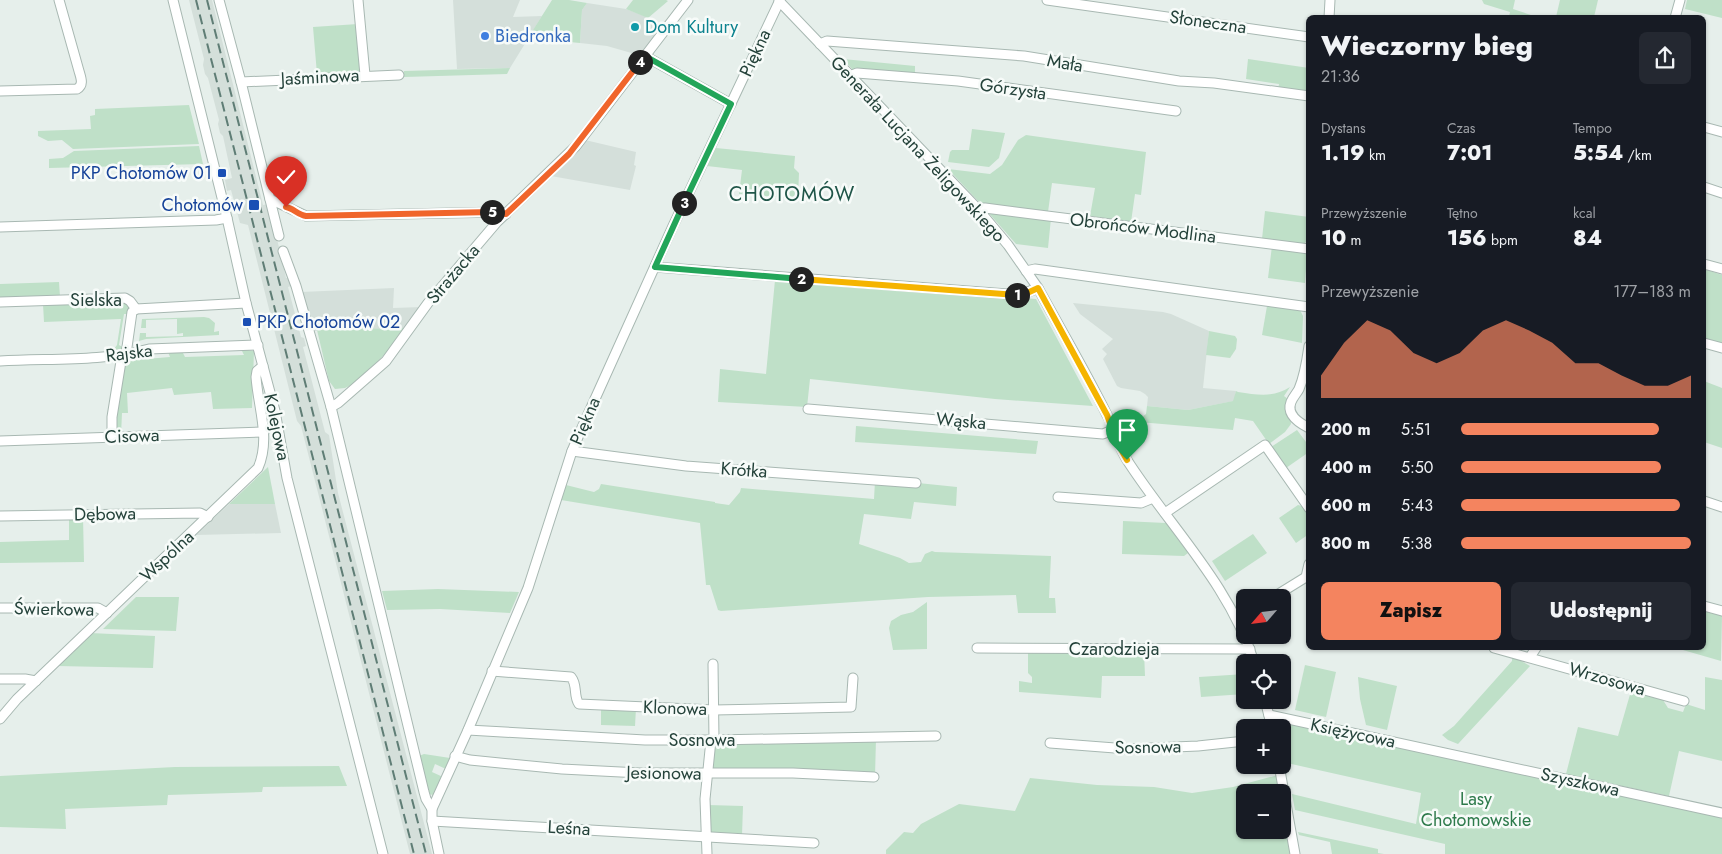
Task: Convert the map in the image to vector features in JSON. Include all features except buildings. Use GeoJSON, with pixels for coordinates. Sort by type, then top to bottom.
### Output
{"type":"FeatureCollection","features":[{"type":"Feature","properties":{"kind":"street"},"geometry":{"type":"LineString","coordinates":[[0,91],[77,90],[80,86],[79,71],[59,0]]}},
{"type":"Feature","properties":{"kind":"street","name":"Kolejowa"},"geometry":{"type":"LineString","coordinates":[[172,0],[280,435],[289,485],[384,854]]}},
{"type":"Feature","properties":{"kind":"street"},"geometry":{"type":"LineString","coordinates":[[219,0],[279,236]]}},
{"type":"Feature","properties":{"kind":"street"},"geometry":{"type":"LineString","coordinates":[[358,0],[365,75]]}},
{"type":"Feature","properties":{"kind":"street","name":"Strażacka"},"geometry":{"type":"LineString","coordinates":[[331,407],[386,361],[428,303],[506,214],[569,154],[688,0]]}},
{"type":"Feature","properties":{"kind":"street","name":"Słoneczna"},"geometry":{"type":"LineString","coordinates":[[1047,0],[1306,37]]}},
{"type":"Feature","properties":{"kind":"street"},"geometry":{"type":"LineString","coordinates":[[1330,0],[1330,15]]}},
{"type":"Feature","properties":{"kind":"street"},"geometry":{"type":"LineString","coordinates":[[1676,15],[1680,0]]}},
{"type":"Feature","properties":{"kind":"street","name":"Generała Lucjana Żeligowskiego"},"geometry":{"type":"LineString","coordinates":[[779,1],[977,208],[1008,245],[1038,288],[1107,415],[1122,452],[1153,498],[1236,610]]}},
{"type":"Feature","properties":{"kind":"street","name":"Piękna"},"geometry":{"type":"LineString","coordinates":[[438,854],[432,821],[432,808],[468,730],[528,588],[572,451],[598,390],[779,1]]}},
{"type":"Feature","properties":{"kind":"street","name":"Mała"},"geometry":{"type":"LineString","coordinates":[[820,44],[827,41],[1024,56],[1180,81],[1306,96]]}},
{"type":"Feature","properties":{"kind":"street"},"geometry":{"type":"LineString","coordinates":[[645,56],[731,104]]}},
{"type":"Feature","properties":{"kind":"street","name":"Górzysta"},"geometry":{"type":"LineString","coordinates":[[850,76],[857,73],[958,81],[1176,111]]}},
{"type":"Feature","properties":{"kind":"street","name":"Jaśminowa"},"geometry":{"type":"LineString","coordinates":[[241,82],[399,74]]}},
{"type":"Feature","properties":{"kind":"street"},"geometry":{"type":"LineString","coordinates":[[1706,128],[1722,132]]}},
{"type":"Feature","properties":{"kind":"street"},"geometry":{"type":"LineString","coordinates":[[1706,188],[1722,193]]}},
{"type":"Feature","properties":{"kind":"street"},"geometry":{"type":"LineString","coordinates":[[270,199],[306,216],[500,212],[506,214]]}},
{"type":"Feature","properties":{"kind":"street","name":"Obrońców Modlina"},"geometry":{"type":"LineString","coordinates":[[977,208],[1306,249]]}},
{"type":"Feature","properties":{"kind":"street"},"geometry":{"type":"LineString","coordinates":[[0,227],[216,220],[227,218]]}},
{"type":"Feature","properties":{"kind":"street"},"geometry":{"type":"LineString","coordinates":[[283,251],[296,286],[331,407],[424,792],[432,808]]}},
{"type":"Feature","properties":{"kind":"street"},"geometry":{"type":"LineString","coordinates":[[1706,265],[1722,269]]}},
{"type":"Feature","properties":{"kind":"street"},"geometry":{"type":"LineString","coordinates":[[655,267],[1020,295],[1038,288]]}},
{"type":"Feature","properties":{"kind":"street"},"geometry":{"type":"LineString","coordinates":[[1026,270],[1034,269],[1306,307]]}},
{"type":"Feature","properties":{"kind":"street","name":"Sielska"},"geometry":{"type":"LineString","coordinates":[[0,302],[125,298],[136,309],[246,304]]}},
{"type":"Feature","properties":{"kind":"street"},"geometry":{"type":"LineString","coordinates":[[112,437],[112,417],[132,312],[136,309]]}},
{"type":"Feature","properties":{"kind":"street"},"geometry":{"type":"LineString","coordinates":[[1706,344],[1722,348]]}},
{"type":"Feature","properties":{"kind":"street","name":"Rajska"},"geometry":{"type":"LineString","coordinates":[[0,360],[80,358],[124,354],[149,349],[258,345]]}},
{"type":"Feature","properties":{"kind":"street"},"geometry":{"type":"LineString","coordinates":[[1306,362],[1299,390],[1290,403],[1290,411],[1294,418],[1298,423],[1306,427]]}},
{"type":"Feature","properties":{"kind":"street","name":"Wspólna"},"geometry":{"type":"LineString","coordinates":[[0,719],[36,681],[258,468],[264,452],[264,432],[256,377],[257,371],[263,366]]}},
{"type":"Feature","properties":{"kind":"street","name":"Wąska"},"geometry":{"type":"LineString","coordinates":[[808,409],[1102,434],[1112,430]]}},
{"type":"Feature","properties":{"kind":"street","name":"Cisowa"},"geometry":{"type":"LineString","coordinates":[[0,441],[264,432]]}},
{"type":"Feature","properties":{"kind":"street"},"geometry":{"type":"LineString","coordinates":[[1165,513],[1265,445],[1306,504]]}},
{"type":"Feature","properties":{"kind":"street","name":"Krótka"},"geometry":{"type":"LineString","coordinates":[[572,451],[686,466],[916,484]]}},
{"type":"Feature","properties":{"kind":"street"},"geometry":{"type":"LineString","coordinates":[[1058,497],[1141,504],[1153,498]]}},
{"type":"Feature","properties":{"kind":"street"},"geometry":{"type":"LineString","coordinates":[[1706,502],[1722,507]]}},
{"type":"Feature","properties":{"kind":"street","name":"Dębowa"},"geometry":{"type":"LineString","coordinates":[[0,516],[200,513],[208,517]]}},
{"type":"Feature","properties":{"kind":"street"},"geometry":{"type":"LineString","coordinates":[[1287,589],[1306,577]]}},
{"type":"Feature","properties":{"kind":"street"},"geometry":{"type":"LineString","coordinates":[[1706,607],[1722,611]]}},
{"type":"Feature","properties":{"kind":"street","name":"Świerkowa"},"geometry":{"type":"LineString","coordinates":[[0,608],[98,608],[107,613]]}},
{"type":"Feature","properties":{"kind":"street","name":"Generała Lucjana Żeligowskiego"},"geometry":{"type":"LineString","coordinates":[[1249,644],[1252,654]]}},
{"type":"Feature","properties":{"kind":"street","name":"Czarodzieja"},"geometry":{"type":"LineString","coordinates":[[977,648],[1250,649]]}},
{"type":"Feature","properties":{"kind":"street","name":"Wrzosowa"},"geometry":{"type":"LineString","coordinates":[[1501,650],[1684,701]]}},
{"type":"Feature","properties":{"kind":"street"},"geometry":{"type":"LineString","coordinates":[[1530,657],[1535,650]]}},
{"type":"Feature","properties":{"kind":"street"},"geometry":{"type":"LineString","coordinates":[[707,854],[705,799],[713,740],[713,664]]}},
{"type":"Feature","properties":{"kind":"street","name":"Klonowa"},"geometry":{"type":"LineString","coordinates":[[492,671],[571,677],[576,685],[576,699],[579,704],[714,710],[851,707],[853,678]]}},
{"type":"Feature","properties":{"kind":"street"},"geometry":{"type":"LineString","coordinates":[[0,679],[36,681]]}},
{"type":"Feature","properties":{"kind":"street"},"geometry":{"type":"LineString","coordinates":[[1267,709],[1270,719]]}},
{"type":"Feature","properties":{"kind":"street","name":"Księżycowa"},"geometry":{"type":"LineString","coordinates":[[1269,715],[1438,752]]}},
{"type":"Feature","properties":{"kind":"street","name":"Sosnowa"},"geometry":{"type":"LineString","coordinates":[[468,730],[645,740],[936,736]]}},
{"type":"Feature","properties":{"kind":"street","name":"Sosnowa"},"geometry":{"type":"LineString","coordinates":[[1050,743],[1128,749],[1198,746],[1236,742]]}},
{"type":"Feature","properties":{"kind":"street","name":"Szyszkowa"},"geometry":{"type":"LineString","coordinates":[[1438,752],[1722,813]]}},
{"type":"Feature","properties":{"kind":"street","name":"Jesionowa"},"geometry":{"type":"LineString","coordinates":[[456,756],[470,760],[562,769],[640,773],[793,773],[874,777]]}},
{"type":"Feature","properties":{"kind":"street"},"geometry":{"type":"LineString","coordinates":[[1281,774],[1295,854]]}},
{"type":"Feature","properties":{"kind":"street","name":"Leśna"},"geometry":{"type":"LineString","coordinates":[[432,821],[814,843]]}},
{"type":"Feature","properties":{"kind":"shaded area"},"geometry":{"type":"Polygon","coordinates":[[[189,0],[212,0],[263,205],[269,204],[286,278],[289,278],[291,286],[288,287],[301,337],[304,338],[306,346],[303,347],[325,432],[329,435],[338,493],[432,854],[410,854],[248,225],[240,223],[231,190],[227,191],[225,180],[232,178],[223,136],[220,133],[219,120],[208,78],[205,74],[204,59],[189,0]]]}},
{"type":"Feature","properties":{"kind":"shaded area"},"geometry":{"type":"Polygon","coordinates":[[[453,0],[520,0],[513,17],[542,16],[510,68],[457,69],[453,0]]]}},
{"type":"Feature","properties":{"kind":"shaded area"},"geometry":{"type":"Polygon","coordinates":[[[587,3],[626,9],[645,16],[664,27],[640,58],[635,54],[607,46],[580,43],[582,10],[587,3]]]}},
{"type":"Feature","properties":{"kind":"shaded area"},"geometry":{"type":"Polygon","coordinates":[[[585,140],[636,152],[634,165],[636,166],[630,190],[551,176],[585,140]]]}},
{"type":"Feature","properties":{"kind":"shaded area"},"geometry":{"type":"Polygon","coordinates":[[[394,288],[393,308],[422,307],[408,328],[311,331],[301,292],[394,288]]]}},
{"type":"Feature","properties":{"kind":"shaded area"},"geometry":{"type":"Polygon","coordinates":[[[1073,303],[1163,312],[1209,331],[1203,388],[1236,391],[1234,401],[1188,410],[1147,406],[1148,397],[1145,394],[1140,391],[1117,386],[1103,359],[1107,354],[1102,349],[1113,339],[1080,314],[1073,303]]]}},
{"type":"Feature","properties":{"kind":"shaded area"},"geometry":{"type":"Polygon","coordinates":[[[229,504],[275,504],[281,533],[196,535],[229,504]]]}},
{"type":"Feature","properties":{"kind":"green space"},"geometry":{"type":"Polygon","coordinates":[[[552,0],[587,3],[582,10],[580,43],[528,38],[552,0]]]}},
{"type":"Feature","properties":{"kind":"green space"},"geometry":{"type":"Polygon","coordinates":[[[633,0],[668,1],[648,18],[626,9],[633,0]]]}},
{"type":"Feature","properties":{"kind":"green space"},"geometry":{"type":"Polygon","coordinates":[[[1482,0],[1515,0],[1513,9],[1531,15],[1509,15],[1510,12],[1484,4],[1482,0]]]}},
{"type":"Feature","properties":{"kind":"green space"},"geometry":{"type":"Polygon","coordinates":[[[1560,0],[1598,0],[1594,15],[1556,15],[1560,0]]]}},
{"type":"Feature","properties":{"kind":"green space"},"geometry":{"type":"Polygon","coordinates":[[[1687,0],[1722,0],[1722,18],[1685,9],[1687,0]]]}},
{"type":"Feature","properties":{"kind":"green space"},"geometry":{"type":"Polygon","coordinates":[[[358,24],[356,34],[359,37],[362,71],[317,74],[313,27],[358,24]]]}},
{"type":"Feature","properties":{"kind":"green space"},"geometry":{"type":"Polygon","coordinates":[[[843,59],[915,66],[915,75],[853,70],[843,59]]]}},
{"type":"Feature","properties":{"kind":"green space"},"geometry":{"type":"Polygon","coordinates":[[[1248,59],[1306,68],[1306,94],[1278,90],[1279,84],[1246,79],[1248,59]]]}},
{"type":"Feature","properties":{"kind":"green space"},"geometry":{"type":"Polygon","coordinates":[[[510,68],[507,74],[404,77],[404,71],[510,68]]]}},
{"type":"Feature","properties":{"kind":"green space"},"geometry":{"type":"Polygon","coordinates":[[[189,105],[199,144],[73,149],[62,140],[48,141],[38,136],[38,131],[91,129],[90,116],[95,115],[95,109],[189,105]]]}},
{"type":"Feature","properties":{"kind":"green space"},"geometry":{"type":"Polygon","coordinates":[[[972,129],[1005,133],[999,158],[989,167],[948,162],[952,150],[969,150],[972,129]]]}},
{"type":"Feature","properties":{"kind":"green space"},"geometry":{"type":"Polygon","coordinates":[[[1026,135],[1146,152],[1141,195],[1135,194],[1131,222],[1090,216],[1095,188],[1052,183],[1048,212],[980,203],[948,169],[990,174],[1002,165],[1018,140],[1026,135]]]}},
{"type":"Feature","properties":{"kind":"green space"},"geometry":{"type":"Polygon","coordinates":[[[199,146],[203,164],[49,168],[49,159],[63,158],[74,151],[199,146]]]}},
{"type":"Feature","properties":{"kind":"green space"},"geometry":{"type":"Polygon","coordinates":[[[716,148],[795,156],[794,168],[799,173],[798,199],[739,194],[742,170],[707,166],[716,148]]]}},
{"type":"Feature","properties":{"kind":"green space"},"geometry":{"type":"Polygon","coordinates":[[[986,210],[1051,218],[1048,248],[1016,244],[986,210]]]}},
{"type":"Feature","properties":{"kind":"green space"},"geometry":{"type":"Polygon","coordinates":[[[1265,211],[1306,217],[1306,242],[1303,244],[1262,239],[1265,211]]]}},
{"type":"Feature","properties":{"kind":"green space"},"geometry":{"type":"Polygon","coordinates":[[[1272,246],[1301,250],[1306,254],[1305,283],[1268,278],[1272,246]]]}},
{"type":"Feature","properties":{"kind":"green space"},"geometry":{"type":"Polygon","coordinates":[[[1706,270],[1722,275],[1722,345],[1706,340],[1706,270]]]}},
{"type":"Feature","properties":{"kind":"green space"},"geometry":{"type":"Polygon","coordinates":[[[775,280],[1036,299],[1093,406],[995,399],[810,379],[807,407],[718,402],[720,369],[766,374],[775,280]]]}},
{"type":"Feature","properties":{"kind":"green space"},"geometry":{"type":"Polygon","coordinates":[[[59,282],[60,297],[0,299],[0,284],[59,282]]]}},
{"type":"Feature","properties":{"kind":"green space"},"geometry":{"type":"Polygon","coordinates":[[[124,301],[130,307],[128,314],[124,314],[119,345],[124,348],[120,352],[111,353],[117,345],[121,319],[44,322],[43,304],[124,301]]]}},
{"type":"Feature","properties":{"kind":"green space"},"geometry":{"type":"Polygon","coordinates":[[[1267,306],[1300,310],[1303,316],[1302,343],[1262,335],[1267,306]]]}},
{"type":"Feature","properties":{"kind":"green space"},"geometry":{"type":"Polygon","coordinates":[[[209,318],[215,323],[214,332],[219,331],[219,335],[139,341],[140,333],[146,333],[146,337],[183,336],[183,333],[177,334],[177,319],[146,320],[146,328],[141,328],[142,319],[209,318]]]}},
{"type":"Feature","properties":{"kind":"green space"},"geometry":{"type":"Polygon","coordinates":[[[408,328],[381,358],[353,384],[345,388],[335,389],[329,381],[317,330],[408,328]]]}},
{"type":"Feature","properties":{"kind":"green space"},"geometry":{"type":"Polygon","coordinates":[[[1209,331],[1235,336],[1237,339],[1236,349],[1230,358],[1206,355],[1209,331]]]}},
{"type":"Feature","properties":{"kind":"green space"},"geometry":{"type":"Polygon","coordinates":[[[241,349],[254,351],[252,408],[213,409],[211,392],[174,395],[172,388],[127,393],[128,413],[122,413],[121,435],[114,431],[125,361],[129,357],[142,355],[146,359],[170,357],[168,352],[182,351],[185,357],[244,355],[241,349]]]}},
{"type":"Feature","properties":{"kind":"green space"},"geometry":{"type":"Polygon","coordinates":[[[1706,382],[1722,388],[1722,448],[1706,443],[1706,382]]]}},
{"type":"Feature","properties":{"kind":"green space"},"geometry":{"type":"Polygon","coordinates":[[[1290,387],[1284,396],[1288,399],[1291,424],[1285,432],[1269,444],[1253,421],[1235,418],[1233,430],[1115,420],[1114,414],[1142,417],[1146,414],[1147,406],[1188,410],[1233,401],[1236,391],[1265,395],[1277,393],[1290,387]]]}},
{"type":"Feature","properties":{"kind":"green space"},"geometry":{"type":"Polygon","coordinates":[[[856,426],[1038,441],[1036,454],[855,442],[856,426]]]}},
{"type":"Feature","properties":{"kind":"green space"},"geometry":{"type":"Polygon","coordinates":[[[1297,430],[1306,442],[1306,454],[1286,468],[1271,447],[1297,430]]]}},
{"type":"Feature","properties":{"kind":"green space"},"geometry":{"type":"Polygon","coordinates":[[[268,467],[275,504],[229,504],[268,467]]]}},
{"type":"Feature","properties":{"kind":"green space"},"geometry":{"type":"Polygon","coordinates":[[[875,481],[957,487],[956,506],[914,502],[911,519],[864,514],[859,544],[909,563],[921,562],[925,554],[932,551],[1051,556],[1049,598],[1055,598],[1056,613],[1018,613],[1016,595],[928,597],[721,611],[718,610],[710,585],[706,585],[700,523],[561,500],[566,485],[594,492],[599,489],[601,484],[729,505],[741,488],[874,499],[875,481]]]}},
{"type":"Feature","properties":{"kind":"green space"},"geometry":{"type":"Polygon","coordinates":[[[1298,505],[1302,506],[1306,511],[1306,536],[1296,543],[1279,518],[1298,505]]]}},
{"type":"Feature","properties":{"kind":"green space"},"geometry":{"type":"Polygon","coordinates":[[[83,517],[84,562],[0,563],[0,542],[69,540],[69,518],[83,517]]]}},
{"type":"Feature","properties":{"kind":"green space"},"geometry":{"type":"Polygon","coordinates":[[[1123,521],[1166,523],[1188,553],[1184,556],[1122,554],[1123,521]]]}},
{"type":"Feature","properties":{"kind":"green space"},"geometry":{"type":"Polygon","coordinates":[[[1253,534],[1267,553],[1225,581],[1212,561],[1253,534]]]}},
{"type":"Feature","properties":{"kind":"green space"},"geometry":{"type":"Polygon","coordinates":[[[438,589],[519,592],[510,613],[440,609],[387,610],[382,591],[438,589]]]}},
{"type":"Feature","properties":{"kind":"green space"},"geometry":{"type":"Polygon","coordinates":[[[136,597],[179,597],[176,631],[103,629],[136,597]]]}},
{"type":"Feature","properties":{"kind":"green space"},"geometry":{"type":"Polygon","coordinates":[[[927,602],[927,649],[893,650],[889,628],[891,621],[901,615],[913,612],[927,602]]]}},
{"type":"Feature","properties":{"kind":"green space"},"geometry":{"type":"Polygon","coordinates":[[[1706,612],[1722,616],[1721,661],[1683,650],[1706,650],[1706,612]]]}},
{"type":"Feature","properties":{"kind":"green space"},"geometry":{"type":"Polygon","coordinates":[[[90,633],[155,636],[153,668],[57,666],[90,633]]]}},
{"type":"Feature","properties":{"kind":"green space"},"geometry":{"type":"Polygon","coordinates":[[[1028,650],[1144,651],[1145,676],[1102,676],[1101,698],[1019,692],[1019,681],[1032,683],[1032,677],[1028,673],[1028,650]]]}},
{"type":"Feature","properties":{"kind":"green space"},"geometry":{"type":"Polygon","coordinates":[[[1512,658],[1516,658],[1530,666],[1458,744],[1442,735],[1454,726],[1512,661],[1512,658]]]}},
{"type":"Feature","properties":{"kind":"green space"},"geometry":{"type":"Polygon","coordinates":[[[1305,665],[1336,672],[1326,717],[1295,710],[1305,665]]]}},
{"type":"Feature","properties":{"kind":"green space"},"geometry":{"type":"Polygon","coordinates":[[[1236,675],[1236,695],[1201,697],[1199,677],[1236,675]]]}},
{"type":"Feature","properties":{"kind":"green space"},"geometry":{"type":"Polygon","coordinates":[[[1358,677],[1397,686],[1387,730],[1366,725],[1360,699],[1358,677]]]}},
{"type":"Feature","properties":{"kind":"green space"},"geometry":{"type":"Polygon","coordinates":[[[1705,677],[1722,680],[1722,761],[1679,751],[1669,796],[1566,774],[1578,727],[1618,736],[1631,691],[1663,700],[1668,708],[1683,712],[1686,704],[1705,710],[1705,677]]]}},
{"type":"Feature","properties":{"kind":"green space"},"geometry":{"type":"Polygon","coordinates":[[[601,707],[636,708],[635,726],[601,725],[601,707]]]}},
{"type":"Feature","properties":{"kind":"green space","name":"Lasy Chotomowskie"},"geometry":{"type":"Polygon","coordinates":[[[1291,723],[1722,818],[1722,854],[1445,854],[1445,844],[1295,810],[1292,794],[1416,824],[1421,793],[1291,764],[1291,723]]]}},
{"type":"Feature","properties":{"kind":"green space"},"geometry":{"type":"Polygon","coordinates":[[[876,739],[875,776],[710,770],[712,743],[876,739]]]}},
{"type":"Feature","properties":{"kind":"green space"},"geometry":{"type":"Polygon","coordinates":[[[424,754],[450,758],[446,769],[435,764],[432,772],[443,777],[434,795],[427,794],[419,756],[424,754]]]}},
{"type":"Feature","properties":{"kind":"green space"},"geometry":{"type":"Polygon","coordinates":[[[339,766],[347,786],[263,787],[262,792],[168,795],[167,805],[65,809],[66,829],[0,827],[0,776],[175,767],[339,766]]]}},
{"type":"Feature","properties":{"kind":"green space"},"geometry":{"type":"Polygon","coordinates":[[[1278,775],[1280,784],[1244,784],[1278,775]]]}},
{"type":"Feature","properties":{"kind":"green space"},"geometry":{"type":"Polygon","coordinates":[[[1030,778],[1097,785],[1154,787],[1192,793],[1236,786],[1236,839],[1290,839],[1292,854],[886,854],[886,850],[904,832],[913,833],[921,824],[959,804],[1015,811],[1030,778]]]}},
{"type":"Feature","properties":{"kind":"green space"},"geometry":{"type":"Polygon","coordinates":[[[708,805],[743,806],[742,835],[712,833],[709,830],[708,805]]]}},
{"type":"Feature","properties":{"kind":"green space","name":"Lasy Chotomowskie"},"geometry":{"type":"Polygon","coordinates":[[[1298,832],[1378,849],[1378,853],[1384,854],[1332,854],[1330,842],[1299,835],[1298,832]]]}},
{"type":"Feature","properties":{"kind":"railway"},"geometry":{"type":"LineString","coordinates":[[196,0],[414,854]]}},
{"type":"Feature","properties":{"kind":"railway"},"geometry":{"type":"LineString","coordinates":[[207,0],[426,854]]}},
{"type":"Feature","properties":{"kind":"place","name":"Dom Kultury"},"geometry":{"type":"Point","coordinates":[635,27]}},
{"type":"Feature","properties":{"kind":"place","name":"Biedronka"},"geometry":{"type":"Point","coordinates":[485,36]}},
{"type":"Feature","properties":{"kind":"place","name":"PKP Chotomów 01"},"geometry":{"type":"Point","coordinates":[222,173]}},
{"type":"Feature","properties":{"kind":"place","name":"Chotomów"},"geometry":{"type":"Point","coordinates":[254,205]}},
{"type":"Feature","properties":{"kind":"place","name":"PKP Chotomów 02"},"geometry":{"type":"Point","coordinates":[247,322]}},
{"type":"Feature","properties":{"kind":"district","name":"CHOTOMÓW"},"geometry":{"type":"Point","coordinates":[792,194]}},
{"type":"Feature","properties":{"kind":"route"},"geometry":{"type":"LineString","coordinates":[[286,207],[306,216],[500,212],[506,214],[569,154],[645,56],[731,104],[655,267],[1020,295],[1038,288],[1107,415],[1117,442],[1127,460]]}}]}
